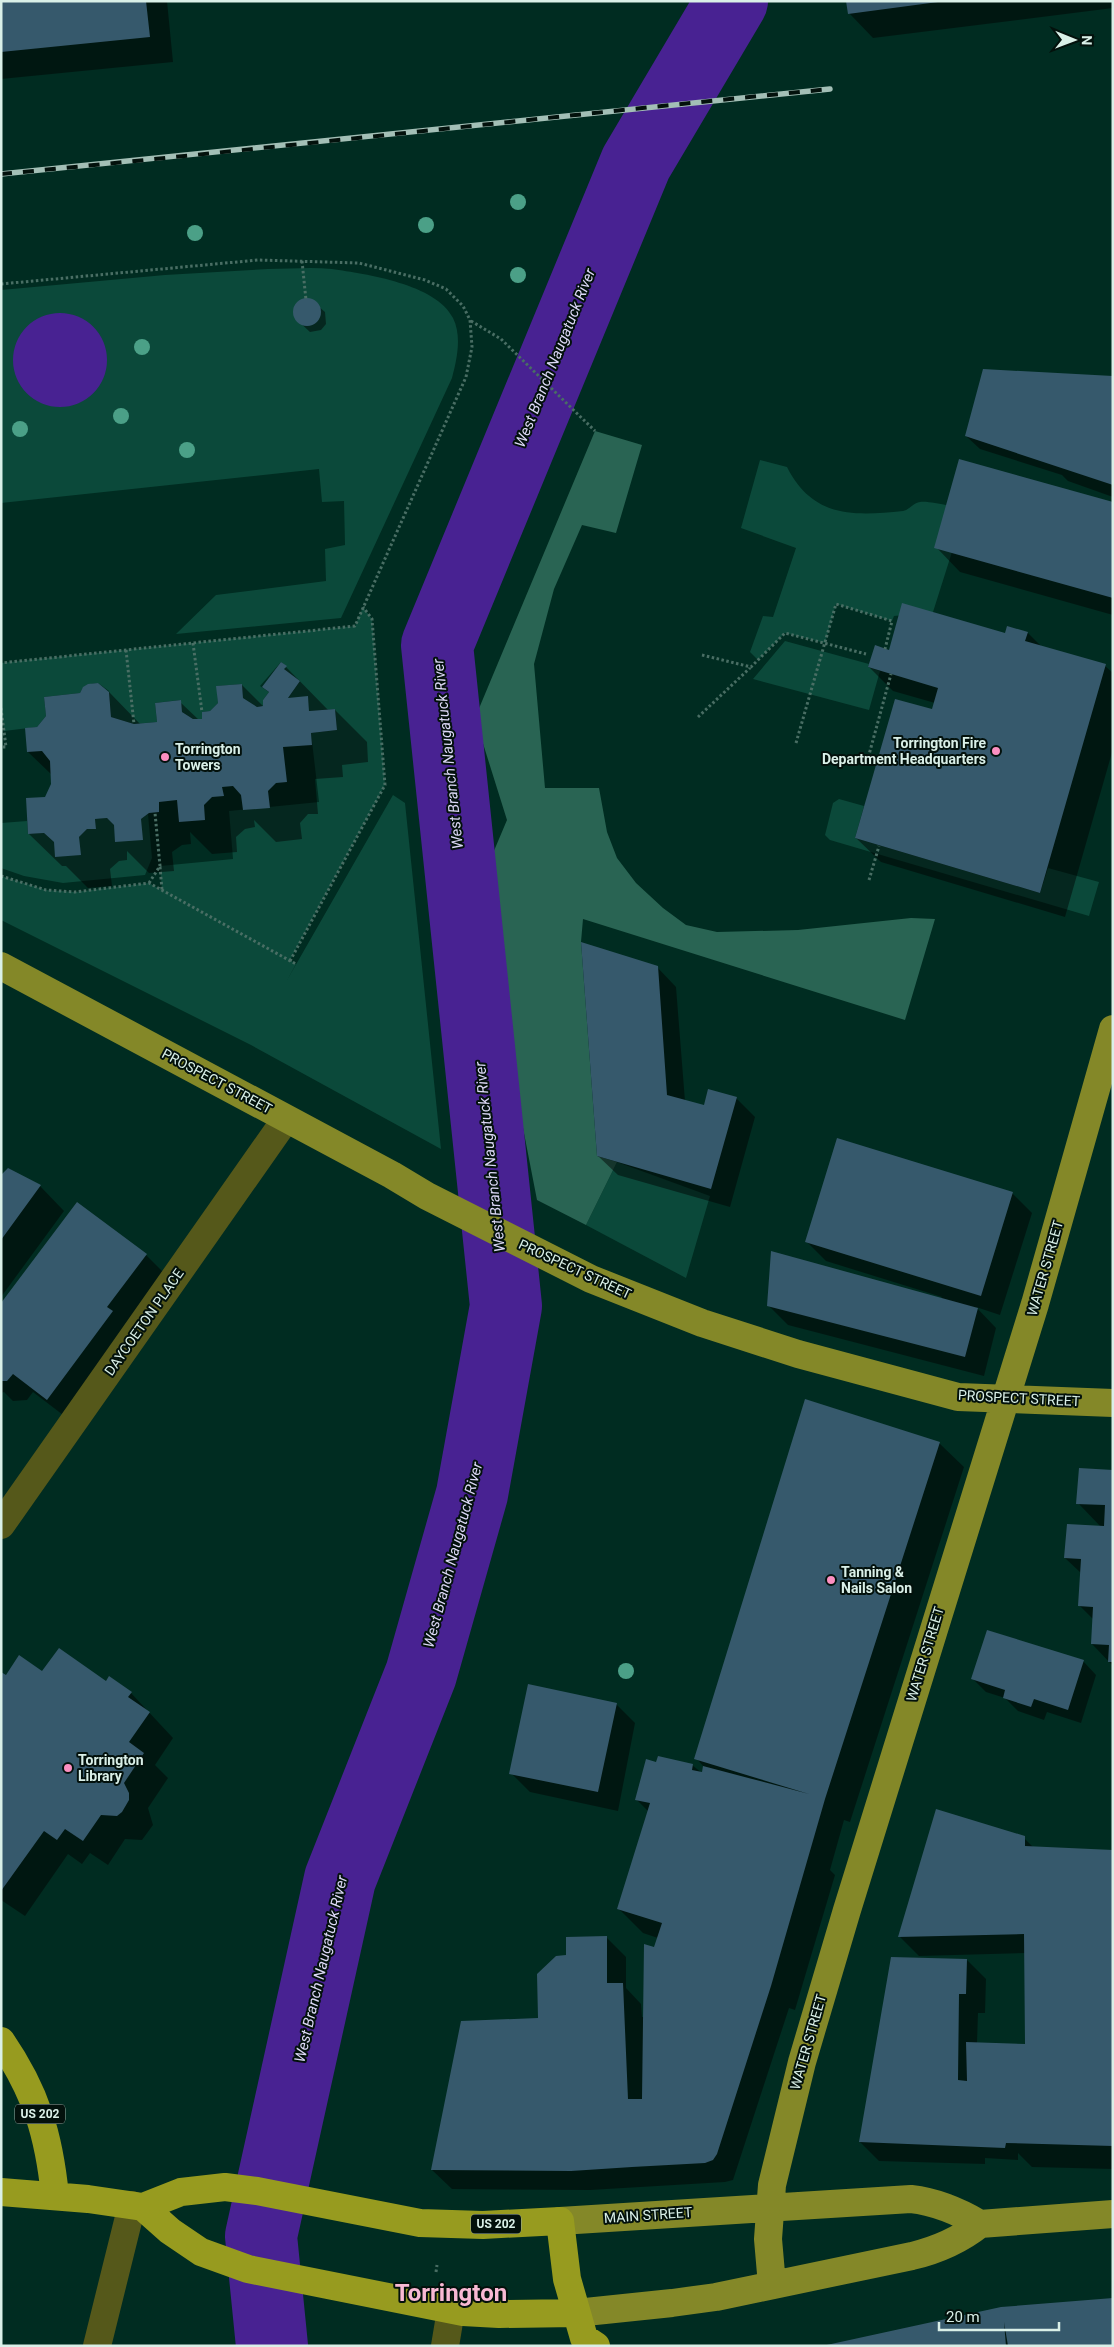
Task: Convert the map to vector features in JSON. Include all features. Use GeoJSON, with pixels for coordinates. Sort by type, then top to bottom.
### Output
{"type":"FeatureCollection","features":[{"type":"Feature","properties":{"kind":"highway","name":"US 202"},"geometry":{"type":"LineString","coordinates":[[1,2041],[15,2062],[39,2111],[47,2139],[55,2196]]}},
{"type":"Feature","properties":{"kind":"highway","name":"MAIN STREET"},"geometry":{"type":"LineString","coordinates":[[138,2206],[192,2190],[213,2187],[236,2188],[398,2220],[432,2224],[483,2225],[560,2221]]}},
{"type":"Feature","properties":{"kind":"highway"},"geometry":{"type":"LineString","coordinates":[[1,2192],[55,2196],[138,2206],[190,2246],[225,2262],[322,2284],[480,2314],[576,2313]]}},
{"type":"Feature","properties":{"kind":"highway"},"geometry":{"type":"LineString","coordinates":[[560,2221],[567,2279],[576,2313],[587,2343]]}},
{"type":"Feature","properties":{"kind":"main road","name":"PROSPECT STREET"},"geometry":{"type":"LineString","coordinates":[[1,966],[427,1196],[591,1279],[702,1323],[798,1354],[958,1397],[1113,1403]]}},
{"type":"Feature","properties":{"kind":"main road","name":"WATER STREET"},"geometry":{"type":"LineString","coordinates":[[772,2285],[768,2239],[770,2206],[785,2128],[818,2008],[1004,1399],[1035,1304],[1113,1029]]}},
{"type":"Feature","properties":{"kind":"main road","name":"MAIN STREET"},"geometry":{"type":"LineString","coordinates":[[560,2221],[770,2206],[911,2199],[947,2207],[980,2224]]}},
{"type":"Feature","properties":{"kind":"main road"},"geometry":{"type":"LineString","coordinates":[[576,2313],[680,2302],[772,2285],[923,2253],[959,2239],[980,2224],[1113,2214]]}},
{"type":"Feature","properties":{"kind":"street","name":"DAYCOETON PLACE"},"geometry":{"type":"LineString","coordinates":[[1,1525],[286,1119]]}},
{"type":"Feature","properties":{"kind":"street"},"geometry":{"type":"LineString","coordinates":[[97,2346],[138,2206]]}},
{"type":"Feature","properties":{"kind":"street"},"geometry":{"type":"LineString","coordinates":[[445,2346],[451,2310]]}},
{"type":"Feature","properties":{"kind":"path"},"geometry":{"type":"LineString","coordinates":[[1,284],[258,260],[359,263],[425,280],[446,289],[463,306],[470,320],[472,348],[466,377],[355,626],[1,663]]}},
{"type":"Feature","properties":{"kind":"path"},"geometry":{"type":"LineString","coordinates":[[302,261],[306,300]]}},
{"type":"Feature","properties":{"kind":"path"},"geometry":{"type":"LineString","coordinates":[[470,320],[501,339],[595,431]]}},
{"type":"Feature","properties":{"kind":"path"},"geometry":{"type":"LineString","coordinates":[[796,743],[836,604],[892,621],[885,649]]}},
{"type":"Feature","properties":{"kind":"path"},"geometry":{"type":"LineString","coordinates":[[290,961],[385,785],[372,619],[363,607]]}},
{"type":"Feature","properties":{"kind":"path"},"geometry":{"type":"LineString","coordinates":[[698,717],[785,633],[866,654]]}},
{"type":"Feature","properties":{"kind":"path"},"geometry":{"type":"LineString","coordinates":[[193,643],[202,712]]}},
{"type":"Feature","properties":{"kind":"path"},"geometry":{"type":"LineString","coordinates":[[126,650],[134,724]]}},
{"type":"Feature","properties":{"kind":"path"},"geometry":{"type":"LineString","coordinates":[[702,655],[751,667]]}},
{"type":"Feature","properties":{"kind":"path"},"geometry":{"type":"LineString","coordinates":[[867,762],[891,674]]}},
{"type":"Feature","properties":{"kind":"path"},"geometry":{"type":"LineString","coordinates":[[1,708],[6,747],[1,747]]}},
{"type":"Feature","properties":{"kind":"path"},"geometry":{"type":"LineString","coordinates":[[155,813],[162,891]]}},
{"type":"Feature","properties":{"kind":"path"},"geometry":{"type":"LineString","coordinates":[[869,880],[879,846]]}},
{"type":"Feature","properties":{"kind":"path"},"geometry":{"type":"LineString","coordinates":[[149,883],[160,866]]}},
{"type":"Feature","properties":{"kind":"path"},"geometry":{"type":"LineString","coordinates":[[1,876],[46,890],[75,892],[149,883],[296,964]]}},
{"type":"Feature","properties":{"kind":"green space"},"geometry":{"type":"Polygon","coordinates":[[[316,268],[346,271],[399,283],[432,297],[444,306],[456,325],[458,348],[454,371],[341,618],[176,634],[216,595],[326,581],[325,549],[345,545],[344,501],[322,502],[319,469],[1,503],[1,290],[165,275],[316,268]]]}},
{"type":"Feature","properties":{"kind":"green space"},"geometry":{"type":"Polygon","coordinates":[[[595,431],[642,445],[616,533],[582,525],[554,589],[534,664],[545,788],[599,788],[607,832],[617,858],[636,883],[663,908],[686,925],[717,932],[798,930],[911,918],[935,919],[905,1020],[583,919],[581,942],[597,1156],[617,1162],[586,1225],[537,1200],[477,891],[507,820],[475,718],[595,431]]]}},
{"type":"Feature","properties":{"kind":"green space"},"geometry":{"type":"Polygon","coordinates":[[[760,460],[787,467],[797,484],[809,496],[822,505],[836,510],[851,513],[885,513],[903,511],[920,502],[946,505],[952,552],[933,612],[894,616],[892,621],[836,604],[825,643],[785,633],[758,660],[750,652],[763,616],[773,617],[796,548],[741,528],[760,460]]]}},
{"type":"Feature","properties":{"kind":"green space"},"geometry":{"type":"Polygon","coordinates":[[[363,607],[372,619],[385,785],[290,960],[296,964],[286,982],[393,795],[405,803],[441,1149],[251,1045],[1,920],[1,876],[46,890],[75,892],[149,883],[162,890],[160,866],[233,859],[229,811],[319,802],[311,733],[337,730],[335,709],[309,711],[308,698],[288,698],[300,681],[284,669],[286,666],[281,662],[260,686],[269,692],[263,700],[263,706],[257,707],[243,698],[242,684],[217,686],[218,703],[210,711],[202,712],[202,719],[193,719],[182,712],[180,700],[155,703],[157,722],[134,724],[111,717],[109,691],[98,683],[87,685],[80,693],[44,697],[46,716],[37,727],[4,731],[1,708],[1,663],[355,626],[363,607]]]}},
{"type":"Feature","properties":{"kind":"green space"},"geometry":{"type":"Polygon","coordinates":[[[785,641],[869,664],[868,667],[880,671],[869,710],[753,679],[785,641]]]}},
{"type":"Feature","properties":{"kind":"green space"},"geometry":{"type":"Polygon","coordinates":[[[839,799],[864,806],[855,838],[1040,893],[1048,868],[1099,882],[1089,916],[830,840],[825,835],[833,803],[839,799]]]}},
{"type":"Feature","properties":{"kind":"green space"},"geometry":{"type":"Polygon","coordinates":[[[148,814],[152,858],[145,875],[63,883],[24,876],[1,868],[1,823],[27,821],[28,834],[44,833],[54,842],[79,837],[87,829],[96,828],[95,819],[107,818],[114,825],[141,819],[148,814]]]}},
{"type":"Feature","properties":{"kind":"green space"},"geometry":{"type":"Polygon","coordinates":[[[617,1162],[710,1196],[686,1278],[586,1225],[617,1162]]]}},
{"type":"Feature","properties":{"kind":"shaded area"},"geometry":{"type":"Polygon","coordinates":[[[60,313],[78,317],[93,327],[103,342],[107,360],[103,378],[93,393],[78,403],[60,407],[42,403],[27,393],[17,378],[13,360],[17,342],[27,327],[42,317],[60,313]]]}},
{"type":"Feature","properties":{"kind":"building"},"geometry":{"type":"Polygon","coordinates":[[[1,1],[146,1],[150,37],[1,52],[1,1]]]}},
{"type":"Feature","properties":{"kind":"building"},"geometry":{"type":"Polygon","coordinates":[[[846,1],[938,1],[938,2],[848,14],[846,1]]]}},
{"type":"Feature","properties":{"kind":"building"},"geometry":{"type":"Polygon","coordinates":[[[307,298],[317,302],[321,312],[317,322],[307,326],[297,322],[293,312],[297,302],[307,298]]]}},
{"type":"Feature","properties":{"kind":"building"},"geometry":{"type":"Polygon","coordinates":[[[983,369],[1113,376],[1113,485],[965,436],[983,369]]]}},
{"type":"Feature","properties":{"kind":"building"},"geometry":{"type":"Polygon","coordinates":[[[959,459],[1113,502],[1113,598],[934,548],[959,459]]]}},
{"type":"Feature","properties":{"kind":"building"},"geometry":{"type":"Polygon","coordinates":[[[902,603],[1005,633],[1007,626],[1028,632],[1025,641],[1106,664],[1040,893],[855,838],[895,699],[932,709],[938,688],[868,667],[875,645],[889,650],[902,603]]]}},
{"type":"Feature","properties":{"kind":"building","name":"Torrington Towers"},"geometry":{"type":"Polygon","coordinates":[[[281,662],[287,666],[284,669],[300,681],[288,698],[308,696],[309,711],[335,709],[337,730],[311,733],[312,745],[283,747],[287,782],[276,783],[268,791],[270,808],[243,810],[241,795],[233,786],[222,787],[224,796],[212,797],[204,805],[205,820],[179,822],[177,800],[159,802],[159,812],[149,813],[141,819],[143,840],[115,842],[114,825],[107,818],[95,819],[96,829],[87,829],[79,837],[81,855],[55,857],[54,842],[44,833],[28,834],[26,798],[45,797],[51,784],[50,761],[42,751],[27,752],[25,728],[37,727],[46,716],[44,697],[80,693],[83,687],[88,684],[98,683],[109,692],[111,717],[134,724],[157,722],[155,703],[181,700],[182,712],[193,719],[202,719],[202,712],[210,711],[218,703],[216,686],[242,684],[243,698],[257,707],[263,706],[263,700],[269,692],[262,687],[281,662]]]}},
{"type":"Feature","properties":{"kind":"building"},"geometry":{"type":"Polygon","coordinates":[[[581,942],[658,966],[667,1095],[704,1105],[708,1089],[737,1097],[711,1189],[597,1156],[581,942]]]}},
{"type":"Feature","properties":{"kind":"building"},"geometry":{"type":"Polygon","coordinates":[[[837,1138],[1013,1192],[981,1296],[805,1242],[837,1138]]]}},
{"type":"Feature","properties":{"kind":"building"},"geometry":{"type":"Polygon","coordinates":[[[8,1168],[41,1185],[1,1240],[1,1175],[8,1168]]]}},
{"type":"Feature","properties":{"kind":"building"},"geometry":{"type":"Polygon","coordinates":[[[77,1202],[147,1254],[107,1307],[113,1311],[47,1400],[13,1374],[7,1381],[1,1381],[1,1303],[77,1202]]]}},
{"type":"Feature","properties":{"kind":"building"},"geometry":{"type":"Polygon","coordinates":[[[771,1251],[978,1308],[965,1357],[767,1306],[771,1251]]]}},
{"type":"Feature","properties":{"kind":"building"},"geometry":{"type":"Polygon","coordinates":[[[805,1399],[940,1442],[825,1799],[771,1986],[717,2154],[713,2160],[705,2163],[571,2171],[431,2170],[461,2021],[538,2018],[537,1974],[556,1956],[566,1955],[566,1937],[607,1936],[607,1983],[623,1983],[628,2099],[642,2099],[644,1944],[654,1947],[662,1923],[617,1909],[650,1803],[635,1800],[646,1759],[656,1762],[658,1756],[693,1764],[692,1770],[702,1772],[703,1766],[809,1794],[694,1759],[805,1399]]]}},
{"type":"Feature","properties":{"kind":"building"},"geometry":{"type":"Polygon","coordinates":[[[1079,1468],[1113,1470],[1113,1662],[1108,1662],[1109,1645],[1091,1644],[1093,1607],[1078,1606],[1081,1559],[1064,1558],[1067,1524],[1104,1526],[1105,1505],[1076,1504],[1079,1468]]]}},
{"type":"Feature","properties":{"kind":"building"},"geometry":{"type":"Polygon","coordinates":[[[987,1630],[1084,1660],[1068,1710],[1034,1699],[1031,1707],[1003,1698],[1005,1690],[971,1679],[987,1630]]]}},
{"type":"Feature","properties":{"kind":"building","name":"Torrington Library"},"geometry":{"type":"Polygon","coordinates":[[[59,1648],[106,1681],[109,1676],[132,1692],[128,1697],[150,1712],[129,1742],[144,1753],[124,1783],[129,1793],[129,1800],[122,1812],[117,1816],[101,1815],[83,1841],[65,1829],[57,1840],[44,1831],[1,1891],[1,1672],[6,1675],[19,1655],[42,1671],[59,1648]]]}},
{"type":"Feature","properties":{"kind":"building"},"geometry":{"type":"Polygon","coordinates":[[[528,1684],[617,1703],[598,1792],[509,1774],[528,1684]]]}},
{"type":"Feature","properties":{"kind":"building"},"geometry":{"type":"Polygon","coordinates":[[[936,1809],[1025,1836],[1025,1846],[1113,1850],[1113,2146],[1006,2143],[1005,2148],[859,2142],[891,1957],[967,1959],[966,1994],[959,1994],[958,2080],[967,2081],[966,2042],[1025,2044],[1024,1934],[898,1937],[936,1809]]]}},
{"type":"Feature","properties":{"kind":"building"},"geometry":{"type":"Polygon","coordinates":[[[1113,2298],[1113,2346],[1008,2346],[1004,2322],[1006,2346],[822,2346],[1001,2307],[1113,2298]]]}},
{"type":"Feature","properties":{"kind":"waterway","name":"West Branch Naugatuck River"},"geometry":{"type":"LineString","coordinates":[[272,2346],[261,2236],[340,1879],[421,1674],[472,1494],[506,1306],[437,645],[636,163],[732,1]]}},
{"type":"Feature","properties":{"kind":"railway"},"geometry":{"type":"LineString","coordinates":[[1,174],[830,89]]}},
{"type":"Feature","properties":{"kind":"place","name":"Torrington Fire Department Headquarters"},"geometry":{"type":"Point","coordinates":[996,751]}},
{"type":"Feature","properties":{"kind":"place","name":"Torrington Towers"},"geometry":{"type":"Point","coordinates":[165,757]}},
{"type":"Feature","properties":{"kind":"place","name":"Tanning & Nails Salon"},"geometry":{"type":"Point","coordinates":[831,1580]}},
{"type":"Feature","properties":{"kind":"place","name":"Torrington Library"},"geometry":{"type":"Point","coordinates":[68,1768]}},
{"type":"Feature","properties":{"kind":"district","name":"Torrington"},"geometry":{"type":"Point","coordinates":[451,2293]}}]}
